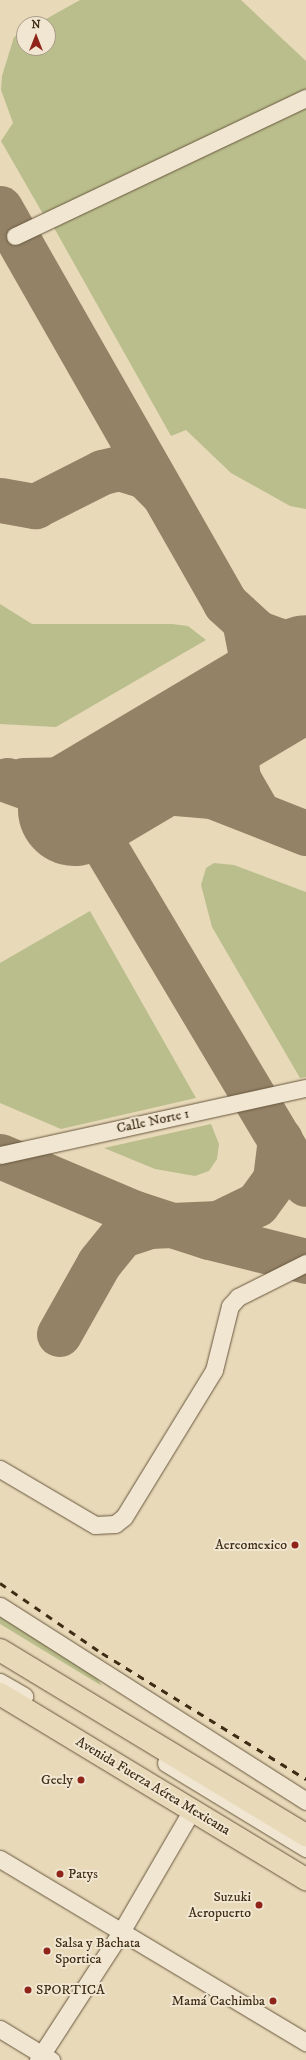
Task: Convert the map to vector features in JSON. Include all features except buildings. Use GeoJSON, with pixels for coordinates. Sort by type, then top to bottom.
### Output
{"type":"FeatureCollection","features":[{"type":"Feature","properties":{"kind":"main road"},"geometry":{"type":"LineString","coordinates":[[0,1650],[306,1835]]}},
{"type":"Feature","properties":{"kind":"main road","name":"Avenida Fuerza Aérea Mexicana"},"geometry":{"type":"LineString","coordinates":[[0,1694],[306,1879]]}},
{"type":"Feature","properties":{"kind":"street"},"geometry":{"type":"LineString","coordinates":[[15,236],[306,98]]}},
{"type":"Feature","properties":{"kind":"street","name":"Calle Norte 1"},"geometry":{"type":"LineString","coordinates":[[0,1155],[306,1088]]}},
{"type":"Feature","properties":{"kind":"street"},"geometry":{"type":"LineString","coordinates":[[0,1469],[95,1526],[115,1524],[124,1517],[214,1370],[230,1306],[238,1297],[306,1263]]}},
{"type":"Feature","properties":{"kind":"street"},"geometry":{"type":"LineString","coordinates":[[0,1606],[306,1801]]}},
{"type":"Feature","properties":{"kind":"street"},"geometry":{"type":"LineString","coordinates":[[0,1662],[306,1848]]}},
{"type":"Feature","properties":{"kind":"street"},"geometry":{"type":"LineString","coordinates":[[0,1682],[306,1867]]}},
{"type":"Feature","properties":{"kind":"street"},"geometry":{"type":"LineString","coordinates":[[0,2029],[44,2058],[121,1932],[192,1810]]}},
{"type":"Feature","properties":{"kind":"street"},"geometry":{"type":"LineString","coordinates":[[0,1859],[306,2042]]}},
{"type":"Feature","properties":{"kind":"green space"},"geometry":{"type":"Polygon","coordinates":[[[80,0],[241,0],[306,61],[306,90],[43,214],[1,141],[13,123],[1,90],[2,76],[14,37],[16,36],[16,56],[56,56],[56,16],[51,16],[80,0]]]}},
{"type":"Feature","properties":{"kind":"green space"},"geometry":{"type":"Polygon","coordinates":[[[306,108],[306,509],[290,506],[231,473],[186,430],[171,436],[53,226],[306,108]]]}},
{"type":"Feature","properties":{"kind":"green space"},"geometry":{"type":"Polygon","coordinates":[[[0,604],[32,624],[172,624],[188,626],[206,640],[56,727],[0,724],[0,604]]]}},
{"type":"Feature","properties":{"kind":"green space"},"geometry":{"type":"Polygon","coordinates":[[[214,863],[234,865],[306,892],[306,1077],[300,1078],[212,927],[201,885],[206,868],[214,863]]]}},
{"type":"Feature","properties":{"kind":"green space"},"geometry":{"type":"Polygon","coordinates":[[[90,911],[196,1098],[61,1129],[0,1103],[0,963],[90,911]]]}},
{"type":"Feature","properties":{"kind":"green space"},"geometry":{"type":"Polygon","coordinates":[[[211,1124],[219,1144],[217,1159],[209,1171],[195,1176],[155,1169],[104,1148],[211,1124]]]}},
{"type":"Feature","properties":{"kind":"green space"},"geometry":{"type":"Polygon","coordinates":[[[0,1609],[93,1672],[102,1686],[0,1624],[0,1609]]]}},
{"type":"Feature","properties":{"kind":"taxiway"},"geometry":{"type":"LineString","coordinates":[[0,208],[225,603],[258,633],[286,643],[306,644]]}},
{"type":"Feature","properties":{"kind":"taxiway"},"geometry":{"type":"LineString","coordinates":[[0,500],[35,506],[102,472],[119,468],[145,476],[161,492]]}},
{"type":"Feature","properties":{"kind":"taxiway"},"geometry":{"type":"LineString","coordinates":[[23,780],[76,779],[116,772],[183,742],[225,715],[241,700],[249,676],[251,656],[245,624]]}},
{"type":"Feature","properties":{"kind":"taxiway"},"geometry":{"type":"LineString","coordinates":[[258,813],[238,779],[234,748],[250,714],[280,687]]}},
{"type":"Feature","properties":{"kind":"taxiway"},"geometry":{"type":"LineString","coordinates":[[7,780],[62,800],[90,825],[102,842],[306,1184]]}},
{"type":"Feature","properties":{"kind":"taxiway"},"geometry":{"type":"LineString","coordinates":[[93,786],[212,796],[306,833]]}},
{"type":"Feature","properties":{"kind":"taxiway"},"geometry":{"type":"LineString","coordinates":[[59,1334],[99,1263],[122,1235],[149,1226],[218,1223],[257,1204],[275,1179],[280,1139]]}},
{"type":"Feature","properties":{"kind":"taxiway"},"geometry":{"type":"LineString","coordinates":[[0,1156],[135,1213],[209,1237],[306,1261]]}},
{"type":"Feature","properties":{"kind":"runway"},"geometry":{"type":"LineString","coordinates":[[74,809],[306,671]]}},
{"type":"Feature","properties":{"kind":"railway"},"geometry":{"type":"LineString","coordinates":[[0,1583],[102,1653],[306,1779]]}},
{"type":"Feature","properties":{"kind":"place","name":"Aereomexico"},"geometry":{"type":"Point","coordinates":[295,1545]}},
{"type":"Feature","properties":{"kind":"place","name":"Geely"},"geometry":{"type":"Point","coordinates":[81,1780]}},
{"type":"Feature","properties":{"kind":"place","name":"Patys"},"geometry":{"type":"Point","coordinates":[60,1874]}},
{"type":"Feature","properties":{"kind":"place","name":"Suzuki Aeropuerto"},"geometry":{"type":"Point","coordinates":[259,1905]}},
{"type":"Feature","properties":{"kind":"place","name":"Salsa y Bachata Sportica"},"geometry":{"type":"Point","coordinates":[47,1951]}},
{"type":"Feature","properties":{"kind":"place","name":"SPORTICA"},"geometry":{"type":"Point","coordinates":[28,1990]}},
{"type":"Feature","properties":{"kind":"place","name":"Mamá Cachimba"},"geometry":{"type":"Point","coordinates":[273,2001]}}]}
